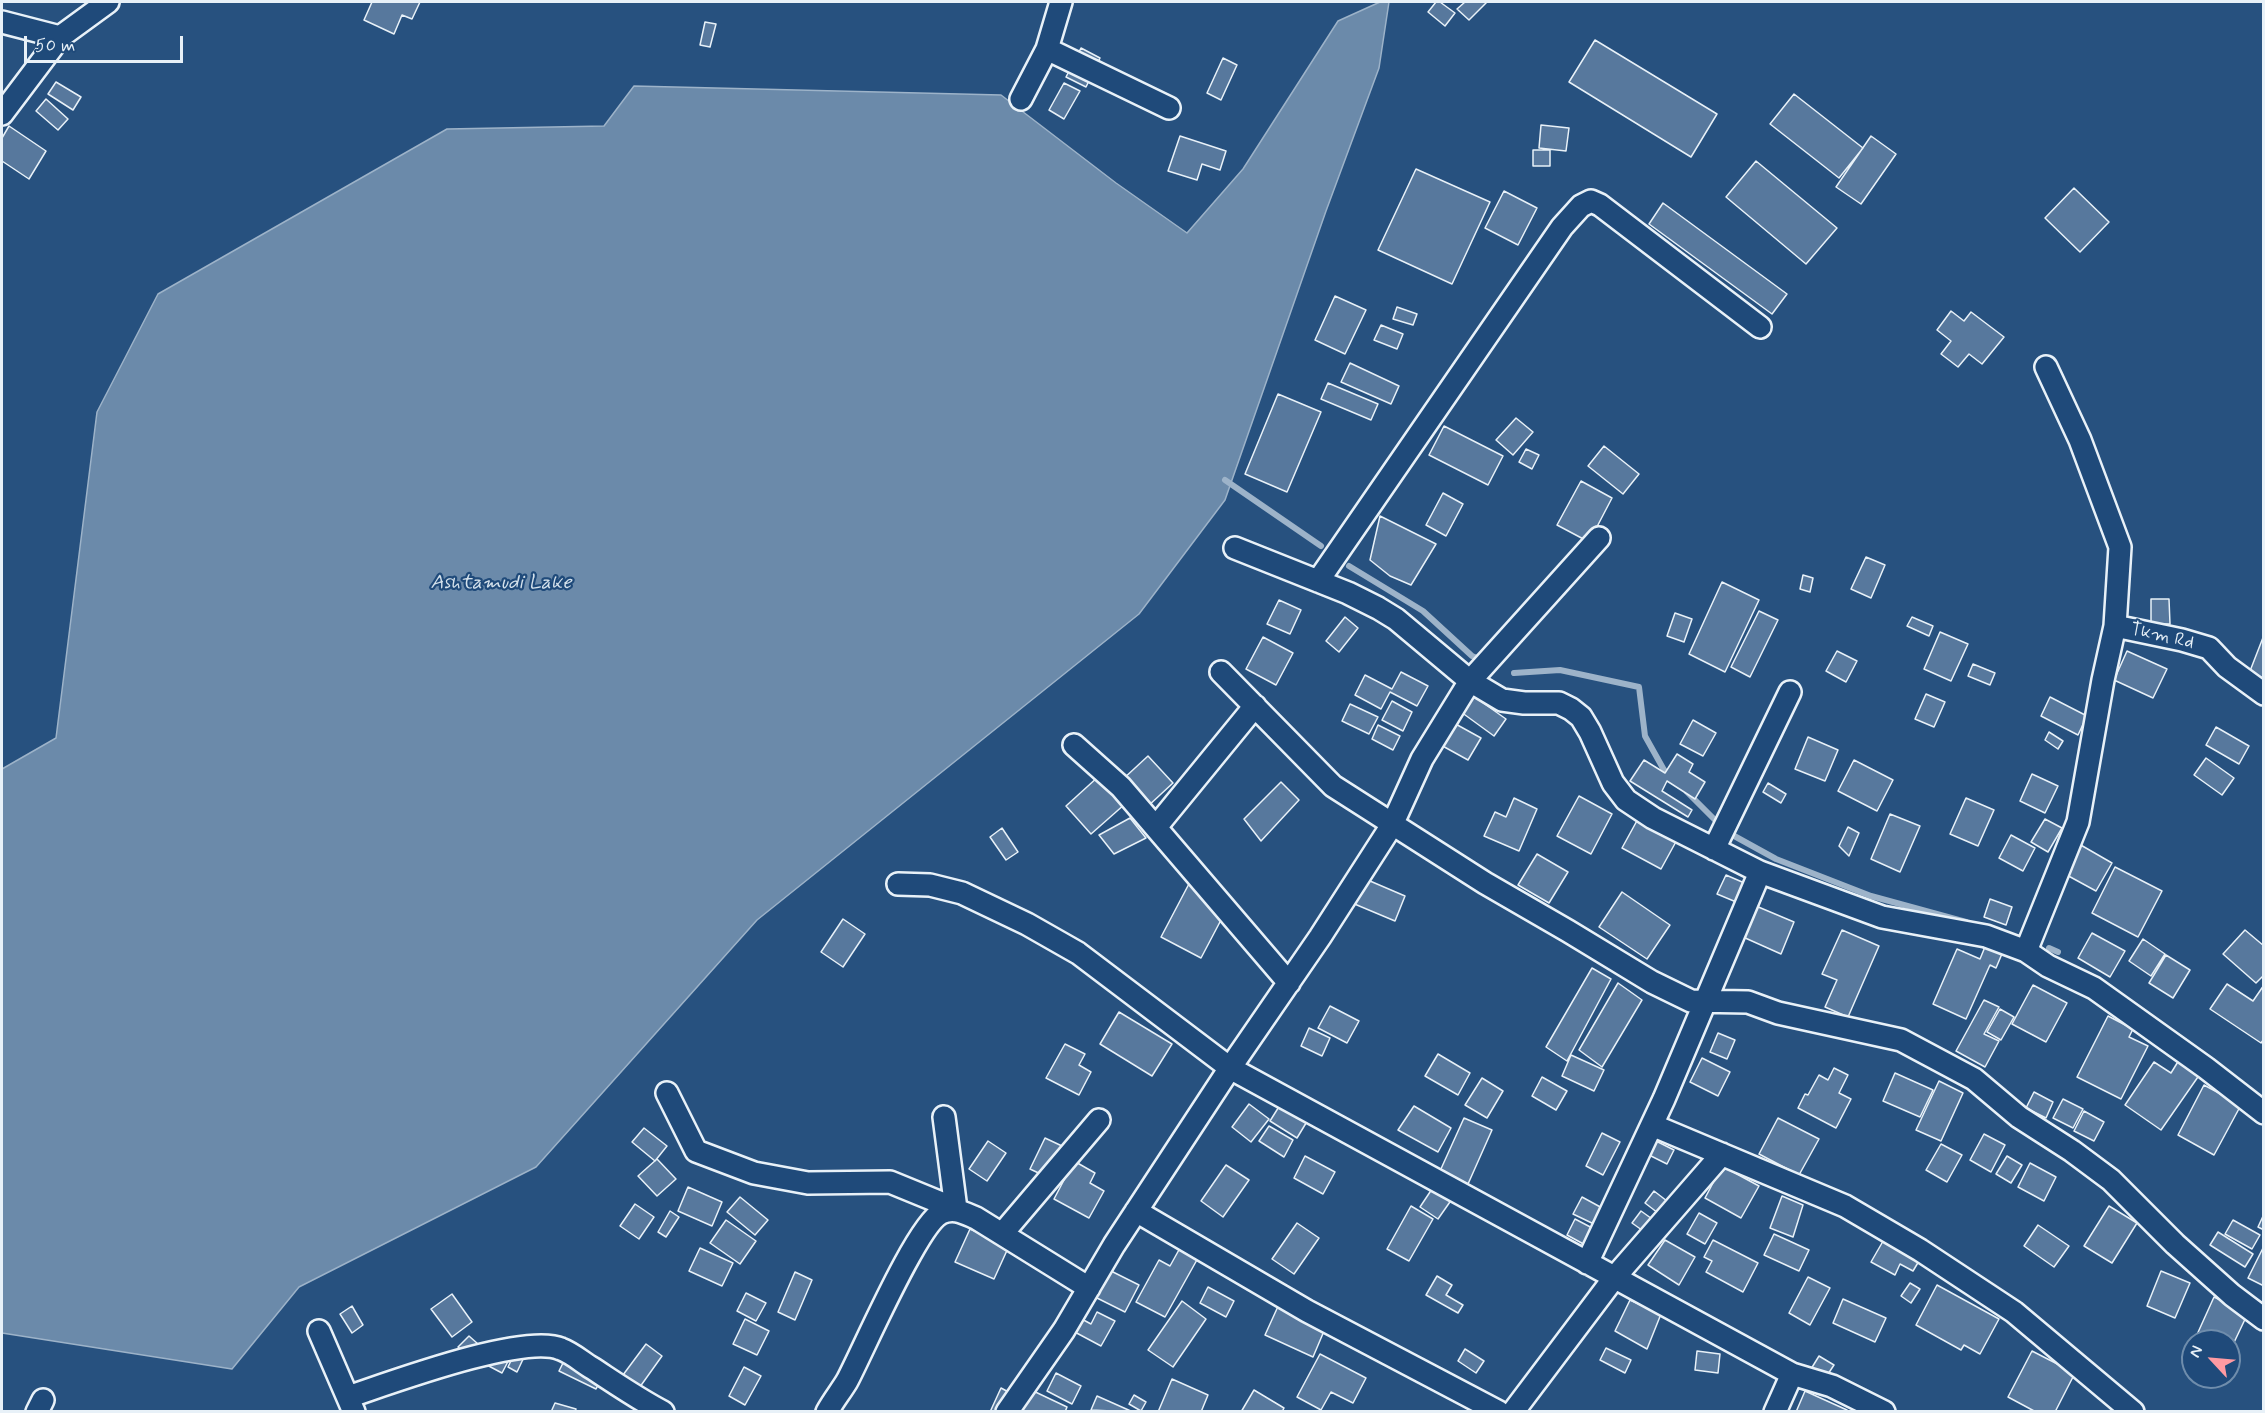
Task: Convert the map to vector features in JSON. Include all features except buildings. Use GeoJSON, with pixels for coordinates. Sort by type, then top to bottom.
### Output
{"type":"FeatureCollection","features":[{"type":"Feature","properties":{"kind":"street"},"geometry":{"type":"LineString","coordinates":[[2,114],[60,38],[108,2]]}},
{"type":"Feature","properties":{"kind":"street"},"geometry":{"type":"LineString","coordinates":[[1022,99],[1047,49],[1061,2]]}},
{"type":"Feature","properties":{"kind":"street"},"geometry":{"type":"LineString","coordinates":[[2,22],[60,38]]}},
{"type":"Feature","properties":{"kind":"street"},"geometry":{"type":"LineString","coordinates":[[1047,49],[1170,108]]}},
{"type":"Feature","properties":{"kind":"street"},"geometry":{"type":"LineString","coordinates":[[1318,581],[1562,227],[1581,206],[1591,201],[1600,205],[1760,327]]}},
{"type":"Feature","properties":{"kind":"street"},"geometry":{"type":"LineString","coordinates":[[2026,951],[2078,822],[2115,626],[2120,547],[2080,440],[2046,368]]}},
{"type":"Feature","properties":{"kind":"street"},"geometry":{"type":"LineString","coordinates":[[1007,1412],[1064,1330],[1136,1211],[1392,825],[1422,759],[1470,681],[1599,538]]}},
{"type":"Feature","properties":{"kind":"street"},"geometry":{"type":"LineString","coordinates":[[1235,548],[1348,592],[1378,608],[1396,619],[1470,681],[1502,700],[1524,703],[1560,703],[1571,709],[1581,717],[1590,732],[1613,783],[1626,800],[1653,818],[1760,872],[1882,917],[1986,936],[2026,951],[2048,966],[2094,988],[2206,1068],[2264,1113]]}},
{"type":"Feature","properties":{"kind":"street","name":"Tkm Rd"},"geometry":{"type":"LineString","coordinates":[[2115,626],[2209,648],[2227,667],[2264,694]]}},
{"type":"Feature","properties":{"kind":"street"},"geometry":{"type":"LineString","coordinates":[[1221,672],[1333,786],[1485,883],[1568,930],[1652,982],[1692,1001],[1748,1002],[1778,1012],[1901,1040],[1974,1079],[2019,1117],[2073,1151],[2111,1180],[2175,1244],[2232,1295],[2264,1319]]}},
{"type":"Feature","properties":{"kind":"street"},"geometry":{"type":"LineString","coordinates":[[1714,849],[1790,692]]}},
{"type":"Feature","properties":{"kind":"street"},"geometry":{"type":"LineString","coordinates":[[1156,827],[1255,706]]}},
{"type":"Feature","properties":{"kind":"street"},"geometry":{"type":"LineString","coordinates":[[1074,745],[1121,787],[1289,983]]}},
{"type":"Feature","properties":{"kind":"street"},"geometry":{"type":"LineString","coordinates":[[1587,1263],[1652,1125],[1760,872]]}},
{"type":"Feature","properties":{"kind":"street"},"geometry":{"type":"LineString","coordinates":[[898,884],[930,885],[962,893],[1027,924],[1078,953],[1230,1068],[1792,1374],[1832,1386],[1884,1412]]}},
{"type":"Feature","properties":{"kind":"street"},"geometry":{"type":"LineString","coordinates":[[667,1093],[696,1151],[754,1173],[808,1184],[890,1182],[956,1209],[1002,1234],[1089,1288]]}},
{"type":"Feature","properties":{"kind":"street"},"geometry":{"type":"LineString","coordinates":[[944,1117],[956,1209]]}},
{"type":"Feature","properties":{"kind":"street"},"geometry":{"type":"LineString","coordinates":[[1002,1234],[1099,1120]]}},
{"type":"Feature","properties":{"kind":"street"},"geometry":{"type":"LineString","coordinates":[[1652,1125],[1845,1206],[1920,1250],[2014,1312],[2133,1412]]}},
{"type":"Feature","properties":{"kind":"street"},"geometry":{"type":"LineString","coordinates":[[1513,1412],[1614,1278],[1722,1154]]}},
{"type":"Feature","properties":{"kind":"street"},"geometry":{"type":"LineString","coordinates":[[827,1412],[846,1382],[881,1311],[926,1230],[940,1213],[956,1209]]}},
{"type":"Feature","properties":{"kind":"street"},"geometry":{"type":"LineString","coordinates":[[1136,1211],[1307,1311],[1484,1408]]}},
{"type":"Feature","properties":{"kind":"street"},"geometry":{"type":"LineString","coordinates":[[319,1331],[351,1404],[466,1359],[505,1349],[538,1346],[560,1348],[645,1403],[663,1412]]}},
{"type":"Feature","properties":{"kind":"street"},"geometry":{"type":"LineString","coordinates":[[1775,1412],[1792,1374]]}},
{"type":"Feature","properties":{"kind":"water","name":"Ashtamudi Lake"},"geometry":{"type":"Polygon","coordinates":[[[1380,2],[1389,2],[1379,68],[1326,211],[1225,500],[1139,614],[757,920],[536,1167],[299,1287],[232,1369],[2,1333],[2,769],[56,738],[97,412],[158,294],[447,129],[604,126],[634,86],[1001,95],[1116,183],[1187,233],[1243,169],[1338,21],[1380,2]]]}},
{"type":"Feature","properties":{"kind":"waterway"},"geometry":{"type":"LineString","coordinates":[[1225,480],[1321,546]]}},
{"type":"Feature","properties":{"kind":"waterway"},"geometry":{"type":"LineString","coordinates":[[1349,566],[1423,611],[1472,656],[1482,660]]}},
{"type":"Feature","properties":{"kind":"waterway"},"geometry":{"type":"LineString","coordinates":[[1514,673],[1560,670],[1639,687],[1645,736],[1664,770],[1671,776]]}},
{"type":"Feature","properties":{"kind":"waterway"},"geometry":{"type":"LineString","coordinates":[[1687,792],[1720,825]]}},
{"type":"Feature","properties":{"kind":"waterway"},"geometry":{"type":"LineString","coordinates":[[1727,832],[1776,859],[1871,896],[1966,922]]}},
{"type":"Feature","properties":{"kind":"waterway"},"geometry":{"type":"LineString","coordinates":[[2049,948],[2058,952]]}}]}
